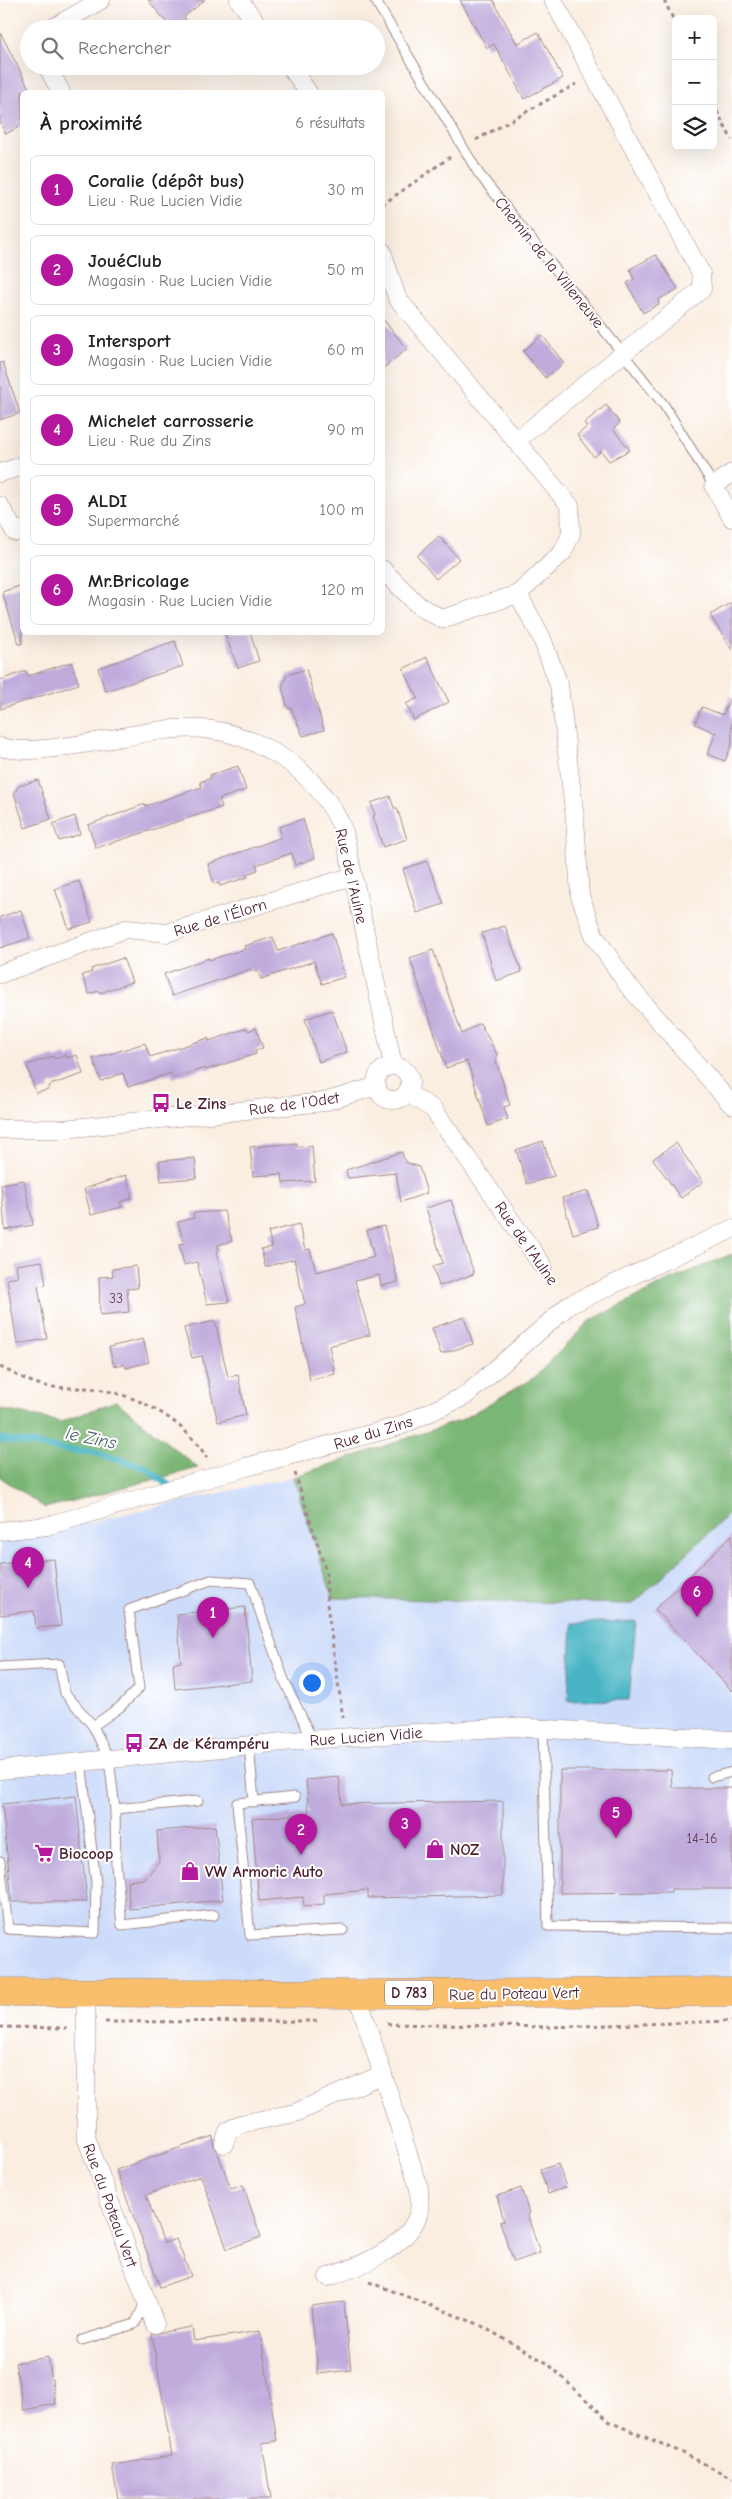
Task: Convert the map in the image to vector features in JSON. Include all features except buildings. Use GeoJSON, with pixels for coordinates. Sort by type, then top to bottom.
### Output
{"type":"FeatureCollection","features":[{"type":"Feature","properties":{"kind":"main road","name":"Rue du Poteau Vert"},"geometry":{"type":"LineString","coordinates":[[0,1992],[357,1994],[732,1992]]}},
{"type":"Feature","properties":{"kind":"street"},"geometry":{"type":"LineString","coordinates":[[67,20],[101,0]]}},
{"type":"Feature","properties":{"kind":"street"},"geometry":{"type":"LineString","coordinates":[[239,0],[254,20]]}},
{"type":"Feature","properties":{"kind":"street"},"geometry":{"type":"LineString","coordinates":[[516,441],[702,289],[701,273],[553,0]]}},
{"type":"Feature","properties":{"kind":"street"},"geometry":{"type":"LineString","coordinates":[[52,75],[59,90]]}},
{"type":"Feature","properties":{"kind":"street"},"geometry":{"type":"LineString","coordinates":[[296,75],[307,90]]}},
{"type":"Feature","properties":{"kind":"street"},"geometry":{"type":"LineString","coordinates":[[385,260],[397,298],[570,506],[571,534],[563,552],[518,594],[442,619],[419,606],[385,572]]}},
{"type":"Feature","properties":{"kind":"street"},"geometry":{"type":"LineString","coordinates":[[0,473],[20,467]]}},
{"type":"Feature","properties":{"kind":"street"},"geometry":{"type":"LineString","coordinates":[[714,486],[732,473]]}},
{"type":"Feature","properties":{"kind":"street","name":"Chemin de la Villeneuve"},"geometry":{"type":"LineString","coordinates":[[714,486],[732,518]]}},
{"type":"Feature","properties":{"kind":"street"},"geometry":{"type":"LineString","coordinates":[[0,506],[16,532],[20,531]]}},
{"type":"Feature","properties":{"kind":"street"},"geometry":{"type":"LineString","coordinates":[[518,594],[541,636],[559,685],[575,819],[580,896],[594,935],[627,984],[732,1105]]}},
{"type":"Feature","properties":{"kind":"street","name":"Rue de l'Aulne"},"geometry":{"type":"LineString","coordinates":[[0,747],[37,750],[80,745],[164,728],[191,727],[223,731],[265,747],[295,766],[320,789],[336,811],[344,832],[393,1066]]}},
{"type":"Feature","properties":{"kind":"street","name":"Rue de l'Élorn"},"geometry":{"type":"LineString","coordinates":[[0,974],[126,929],[168,933],[353,876]]}},
{"type":"Feature","properties":{"kind":"street"},"geometry":{"type":"LineString","coordinates":[[393,1066],[399,1066],[407,1073],[410,1083],[407,1093],[403,1097],[392,1100],[382,1095],[377,1086],[380,1072],[393,1066]]}},
{"type":"Feature","properties":{"kind":"street","name":"Rue de l'Odet"},"geometry":{"type":"LineString","coordinates":[[0,1129],[64,1129],[324,1102],[353,1095],[377,1086]]}},
{"type":"Feature","properties":{"kind":"street","name":"Rue de l'Aulne"},"geometry":{"type":"LineString","coordinates":[[407,1093],[433,1109],[543,1266]]}},
{"type":"Feature","properties":{"kind":"street","name":"Rue du Zins"},"geometry":{"type":"LineString","coordinates":[[0,1531],[47,1526],[217,1476],[400,1426],[465,1396],[569,1305],[732,1229]]}},
{"type":"Feature","properties":{"kind":"street","name":"Rue Lucien Vidie"},"geometry":{"type":"LineString","coordinates":[[0,1770],[312,1739],[513,1727],[732,1740]]}},
{"type":"Feature","properties":{"kind":"street","name":"Rue du Poteau Vert"},"geometry":{"type":"LineString","coordinates":[[86,1992],[86,2137],[155,2324]]}},
{"type":"Feature","properties":{"kind":"street"},"geometry":{"type":"LineString","coordinates":[[334,2275],[359,2267],[402,2240],[419,2215],[420,2188],[357,1994]]}},
{"type":"Feature","properties":{"kind":"street"},"geometry":{"type":"LineString","coordinates":[[224,2144],[228,2131],[240,2124],[295,2113],[383,2074]]}},
{"type":"Feature","properties":{"kind":"lane","name":"Chemin de la Villeneuve"},"geometry":{"type":"LineString","coordinates":[[375,0],[480,174],[664,405],[714,486]]}},
{"type":"Feature","properties":{"kind":"lane"},"geometry":{"type":"LineString","coordinates":[[93,1726],[120,1707],[139,1688],[129,1610],[210,1580],[250,1583],[284,1680],[312,1739]]}},
{"type":"Feature","properties":{"kind":"lane"},"geometry":{"type":"LineString","coordinates":[[0,1667],[59,1664],[65,1693],[93,1726],[109,1759],[115,1809],[116,1866],[122,1925],[214,1914]]}},
{"type":"Feature","properties":{"kind":"lane"},"geometry":{"type":"LineString","coordinates":[[543,1729],[548,1926],[732,1928]]}},
{"type":"Feature","properties":{"kind":"lane"},"geometry":{"type":"LineString","coordinates":[[249,1745],[254,1802]]}},
{"type":"Feature","properties":{"kind":"lane"},"geometry":{"type":"LineString","coordinates":[[0,1861],[8,1929],[95,1934],[96,1883],[81,1762]]}},
{"type":"Feature","properties":{"kind":"lane"},"geometry":{"type":"LineString","coordinates":[[712,1777],[732,1772]]}},
{"type":"Feature","properties":{"kind":"lane"},"geometry":{"type":"LineString","coordinates":[[295,1797],[237,1803],[250,1934],[344,1930]]}},
{"type":"Feature","properties":{"kind":"lane"},"geometry":{"type":"LineString","coordinates":[[115,1809],[198,1801]]}},
{"type":"Feature","properties":{"kind":"lane"},"geometry":{"type":"LineString","coordinates":[[82,2340],[136,2324],[146,2300]]}},
{"type":"Feature","properties":{"kind":"path"},"geometry":{"type":"LineString","coordinates":[[664,0],[672,17]]}},
{"type":"Feature","properties":{"kind":"path"},"geometry":{"type":"LineString","coordinates":[[385,203],[463,147],[594,74]]}},
{"type":"Feature","properties":{"kind":"path"},"geometry":{"type":"LineString","coordinates":[[714,105],[732,140]]}},
{"type":"Feature","properties":{"kind":"path"},"geometry":{"type":"LineString","coordinates":[[0,1367],[40,1384],[98,1390],[132,1399],[166,1414],[200,1446],[217,1476]]}},
{"type":"Feature","properties":{"kind":"path"},"geometry":{"type":"LineString","coordinates":[[289,1456],[326,1571],[328,1604],[345,1737]]}},
{"type":"Feature","properties":{"kind":"path"},"geometry":{"type":"LineString","coordinates":[[334,2275],[406,2295],[478,2324],[547,2363],[610,2422],[683,2453],[732,2478]]}},
{"type":"Feature","properties":{"kind":"shaded area"},"geometry":{"type":"Polygon","coordinates":[[[293,1477],[333,1598],[633,1604],[732,1511],[732,1992],[0,1992],[0,1542],[293,1477]]]}},
{"type":"Feature","properties":{"kind":"green space"},"geometry":{"type":"Polygon","coordinates":[[[732,1254],[732,1511],[633,1604],[333,1598],[293,1477],[461,1420],[535,1377],[589,1321],[672,1279],[732,1254]]]}},
{"type":"Feature","properties":{"kind":"green space"},"geometry":{"type":"Polygon","coordinates":[[[116,1401],[198,1468],[45,1508],[0,1477],[0,1409],[61,1422],[116,1401]]]}},
{"type":"Feature","properties":{"kind":"water"},"geometry":{"type":"Polygon","coordinates":[[[636,1621],[629,1700],[568,1701],[572,1623],[636,1621]]]}},
{"type":"Feature","properties":{"kind":"waterway","name":"le Zins"},"geometry":{"type":"LineString","coordinates":[[0,1439],[67,1450],[94,1452],[145,1467],[168,1485]]}},
{"type":"Feature","properties":{"kind":"place","name":"Le Zins"},"geometry":{"type":"Point","coordinates":[161,1103]}},
{"type":"Feature","properties":{"kind":"place","name":"Michelet carrosserie"},"geometry":{"type":"Point","coordinates":[28,1588]}},
{"type":"Feature","properties":{"kind":"place","name":"Mr.Bricolage"},"geometry":{"type":"Point","coordinates":[697,1617]}},
{"type":"Feature","properties":{"kind":"place","name":"Coralie (dépôt bus)"},"geometry":{"type":"Point","coordinates":[213,1638]}},
{"type":"Feature","properties":{"kind":"place","name":"ZA de Kérampéru"},"geometry":{"type":"Point","coordinates":[134,1743]}},
{"type":"Feature","properties":{"kind":"place","name":"ALDI"},"geometry":{"type":"Point","coordinates":[616,1838]}},
{"type":"Feature","properties":{"kind":"place","name":"Intersport"},"geometry":{"type":"Point","coordinates":[405,1849]}},
{"type":"Feature","properties":{"kind":"place","name":"NOZ"},"geometry":{"type":"Point","coordinates":[435,1849]}},
{"type":"Feature","properties":{"kind":"place","name":"Biocoop"},"geometry":{"type":"Point","coordinates":[44,1853]}},
{"type":"Feature","properties":{"kind":"place","name":"JouéClub"},"geometry":{"type":"Point","coordinates":[301,1855]}},
{"type":"Feature","properties":{"kind":"place","name":"VW Armoric Auto"},"geometry":{"type":"Point","coordinates":[190,1871]}}]}
